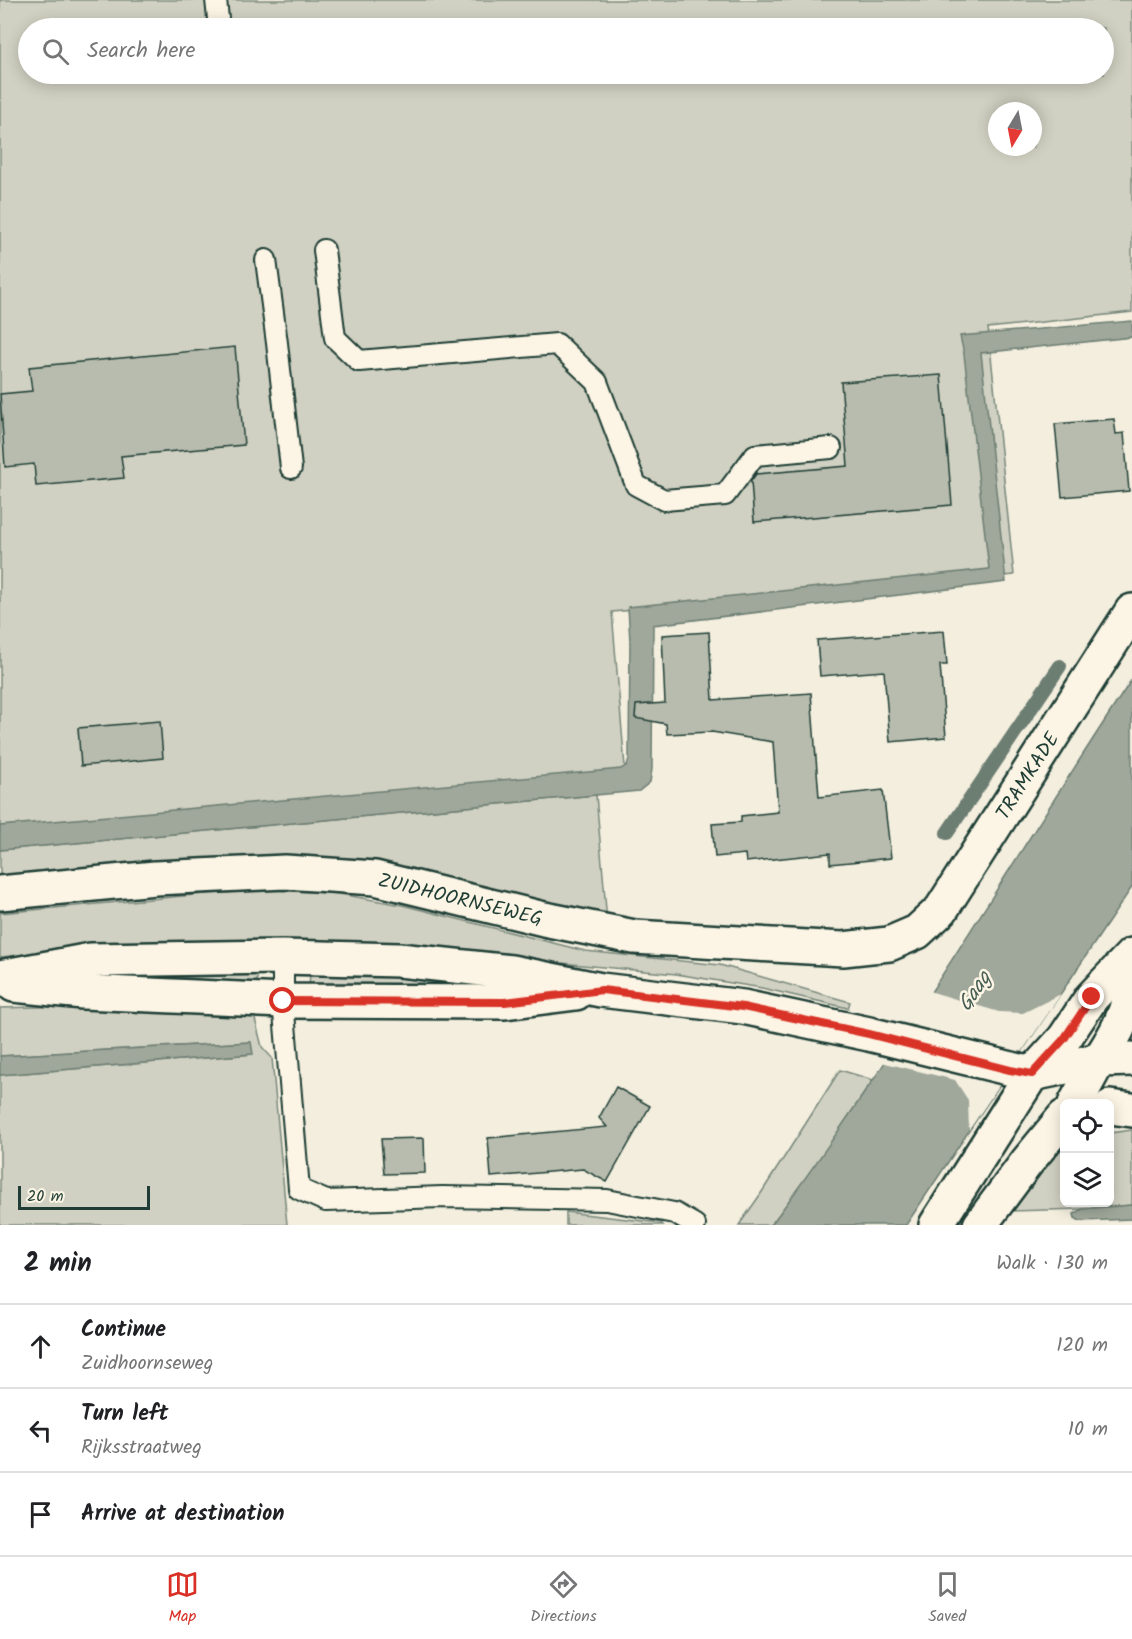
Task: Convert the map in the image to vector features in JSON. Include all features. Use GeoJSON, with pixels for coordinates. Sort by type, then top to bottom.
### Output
{"type":"FeatureCollection","features":[{"type":"Feature","properties":{"kind":"street","name":"TRAMKADE"},"geometry":{"type":"LineString","coordinates":[[916,932],[941,910],[1132,612]]}},
{"type":"Feature","properties":{"kind":"street","name":"ZUIDHOORNSEWEG"},"geometry":{"type":"LineString","coordinates":[[0,893],[154,878],[285,872],[375,878],[544,919],[634,937],[843,949],[889,944],[916,932]]}},
{"type":"Feature","properties":{"kind":"street"},"geometry":{"type":"LineString","coordinates":[[936,1225],[1021,1072],[1064,1039],[1092,997],[1132,955]]}},
{"type":"Feature","properties":{"kind":"street"},"geometry":{"type":"LineString","coordinates":[[0,977],[91,960],[283,957],[399,960],[511,972],[602,990],[743,1007],[869,1034],[1021,1072],[1070,1099]]}},
{"type":"Feature","properties":{"kind":"street"},"geometry":{"type":"LineString","coordinates":[[1079,1099],[1099,1060],[1118,1032],[1125,1016],[1132,978]]}},
{"type":"Feature","properties":{"kind":"street"},"geometry":{"type":"LineString","coordinates":[[0,984],[83,992],[283,1001],[505,1002],[602,990]]}},
{"type":"Feature","properties":{"kind":"street"},"geometry":{"type":"LineString","coordinates":[[1021,1072],[1099,1060],[1132,1059]]}},
{"type":"Feature","properties":{"kind":"street"},"geometry":{"type":"LineString","coordinates":[[1114,1108],[1132,1110]]}},
{"type":"Feature","properties":{"kind":"street"},"geometry":{"type":"LineString","coordinates":[[980,1225],[1027,1162],[1060,1123]]}},
{"type":"Feature","properties":{"kind":"lane"},"geometry":{"type":"LineString","coordinates":[[216,0],[218,18]]}},
{"type":"Feature","properties":{"kind":"lane"},"geometry":{"type":"LineString","coordinates":[[324,250],[335,338],[359,361],[557,344],[597,382],[636,485],[664,500],[724,495],[755,455],[831,448]]}},
{"type":"Feature","properties":{"kind":"lane"},"geometry":{"type":"LineString","coordinates":[[266,260],[278,343],[291,468]]}},
{"type":"Feature","properties":{"kind":"lane"},"geometry":{"type":"LineString","coordinates":[[283,957],[283,1001],[299,1189],[326,1201],[442,1197],[607,1200],[674,1213],[695,1225]]}},
{"type":"Feature","properties":{"kind":"shaded area"},"geometry":{"type":"Polygon","coordinates":[[[0,0],[1132,0],[1132,312],[988,328],[1014,575],[612,612],[626,779],[0,832],[0,0]]]}},
{"type":"Feature","properties":{"kind":"shaded area"},"geometry":{"type":"Polygon","coordinates":[[[596,795],[607,921],[450,885],[0,881],[0,850],[596,795]]]}},
{"type":"Feature","properties":{"kind":"shaded area"},"geometry":{"type":"Polygon","coordinates":[[[270,890],[334,893],[402,905],[585,951],[720,965],[850,1002],[848,1008],[762,988],[676,974],[445,952],[35,954],[0,957],[0,913],[270,890]]]}},
{"type":"Feature","properties":{"kind":"shaded area"},"geometry":{"type":"Polygon","coordinates":[[[257,969],[257,988],[78,975],[257,969]]]}},
{"type":"Feature","properties":{"kind":"shaded area"},"geometry":{"type":"Polygon","coordinates":[[[310,969],[534,984],[309,992],[310,969]]]}},
{"type":"Feature","properties":{"kind":"shaded area"},"geometry":{"type":"Polygon","coordinates":[[[72,1006],[254,1015],[262,1047],[272,1058],[287,1225],[0,1225],[0,1075],[252,1054],[250,1042],[0,1056],[0,1008],[72,1006]]]}},
{"type":"Feature","properties":{"kind":"shaded area"},"geometry":{"type":"Polygon","coordinates":[[[840,1070],[873,1080],[813,1169],[771,1225],[739,1225],[760,1195],[840,1070]]]}},
{"type":"Feature","properties":{"kind":"shaded area"},"geometry":{"type":"Polygon","coordinates":[[[1132,1130],[1132,1205],[1114,1206],[1114,1132],[1132,1130]]]}},
{"type":"Feature","properties":{"kind":"shaded area"},"geometry":{"type":"Polygon","coordinates":[[[1060,1150],[1060,1207],[1107,1207],[1011,1211],[1053,1155],[1060,1150]]]}},
{"type":"Feature","properties":{"kind":"shaded area"},"geometry":{"type":"Polygon","coordinates":[[[566,1212],[661,1223],[663,1225],[566,1225],[566,1212]]]}},
{"type":"Feature","properties":{"kind":"water"},"geometry":{"type":"Polygon","coordinates":[[[1132,321],[1132,337],[981,353],[1006,582],[653,625],[652,769],[650,782],[639,791],[0,850],[0,826],[621,769],[627,765],[629,759],[628,607],[989,569],[960,336],[1132,321]]]}},
{"type":"Feature","properties":{"kind":"water","name":"Gaag"},"geometry":{"type":"Polygon","coordinates":[[[1132,679],[1132,887],[906,1225],[771,1225],[819,1159],[911,1023],[1132,679]]]}},
{"type":"Feature","properties":{"kind":"water"},"geometry":{"type":"Polygon","coordinates":[[[251,1042],[253,1054],[0,1075],[0,1056],[251,1042]]]}},
{"type":"Feature","properties":{"kind":"water"},"geometry":{"type":"Polygon","coordinates":[[[1132,1205],[1132,1219],[1080,1221],[1075,1218],[1074,1214],[1082,1209],[1132,1205]]]}},
{"type":"Feature","properties":{"kind":"pier"},"geometry":{"type":"Polygon","coordinates":[[[929,991],[999,1012],[1023,1013],[1061,994],[969,1130],[968,1100],[955,1080],[881,1062],[929,991]]]}},
{"type":"Feature","properties":{"kind":"building"},"geometry":{"type":"Polygon","coordinates":[[[235,347],[244,445],[121,456],[124,478],[36,486],[34,464],[5,467],[0,394],[32,391],[29,367],[235,347]]]}},
{"type":"Feature","properties":{"kind":"building"},"geometry":{"type":"Polygon","coordinates":[[[941,375],[952,505],[754,522],[751,481],[756,474],[848,466],[841,382],[941,375]]]}},
{"type":"Feature","properties":{"kind":"building"},"geometry":{"type":"Polygon","coordinates":[[[1114,419],[1116,434],[1124,433],[1129,491],[1062,497],[1055,424],[1114,419]]]}},
{"type":"Feature","properties":{"kind":"building"},"geometry":{"type":"Polygon","coordinates":[[[944,631],[947,665],[940,665],[946,737],[890,742],[884,671],[820,676],[817,640],[944,631]]]}},
{"type":"Feature","properties":{"kind":"building"},"geometry":{"type":"Polygon","coordinates":[[[709,632],[713,700],[811,693],[819,797],[883,790],[891,858],[830,864],[830,853],[746,862],[745,854],[715,857],[712,824],[741,822],[741,816],[778,812],[773,742],[712,732],[667,734],[666,724],[635,718],[636,705],[665,703],[662,635],[709,632]]]}},
{"type":"Feature","properties":{"kind":"building"},"geometry":{"type":"Polygon","coordinates":[[[160,721],[163,758],[81,766],[78,728],[160,721]]]}},
{"type":"Feature","properties":{"kind":"building"},"geometry":{"type":"Polygon","coordinates":[[[616,1087],[650,1106],[607,1182],[583,1169],[491,1177],[488,1138],[607,1127],[599,1118],[616,1087]]]}},
{"type":"Feature","properties":{"kind":"building"},"geometry":{"type":"Polygon","coordinates":[[[424,1138],[425,1173],[384,1174],[381,1139],[424,1138]]]}},
{"type":"Feature","properties":{"kind":"waterway"},"geometry":{"type":"LineString","coordinates":[[947,833],[1060,666]]}},
{"type":"Feature","properties":{"kind":"route"},"geometry":{"type":"LineString","coordinates":[[283,1001],[505,1002],[602,990],[743,1007],[869,1034],[1032,1074],[1064,1039],[1092,997]]}}]}
